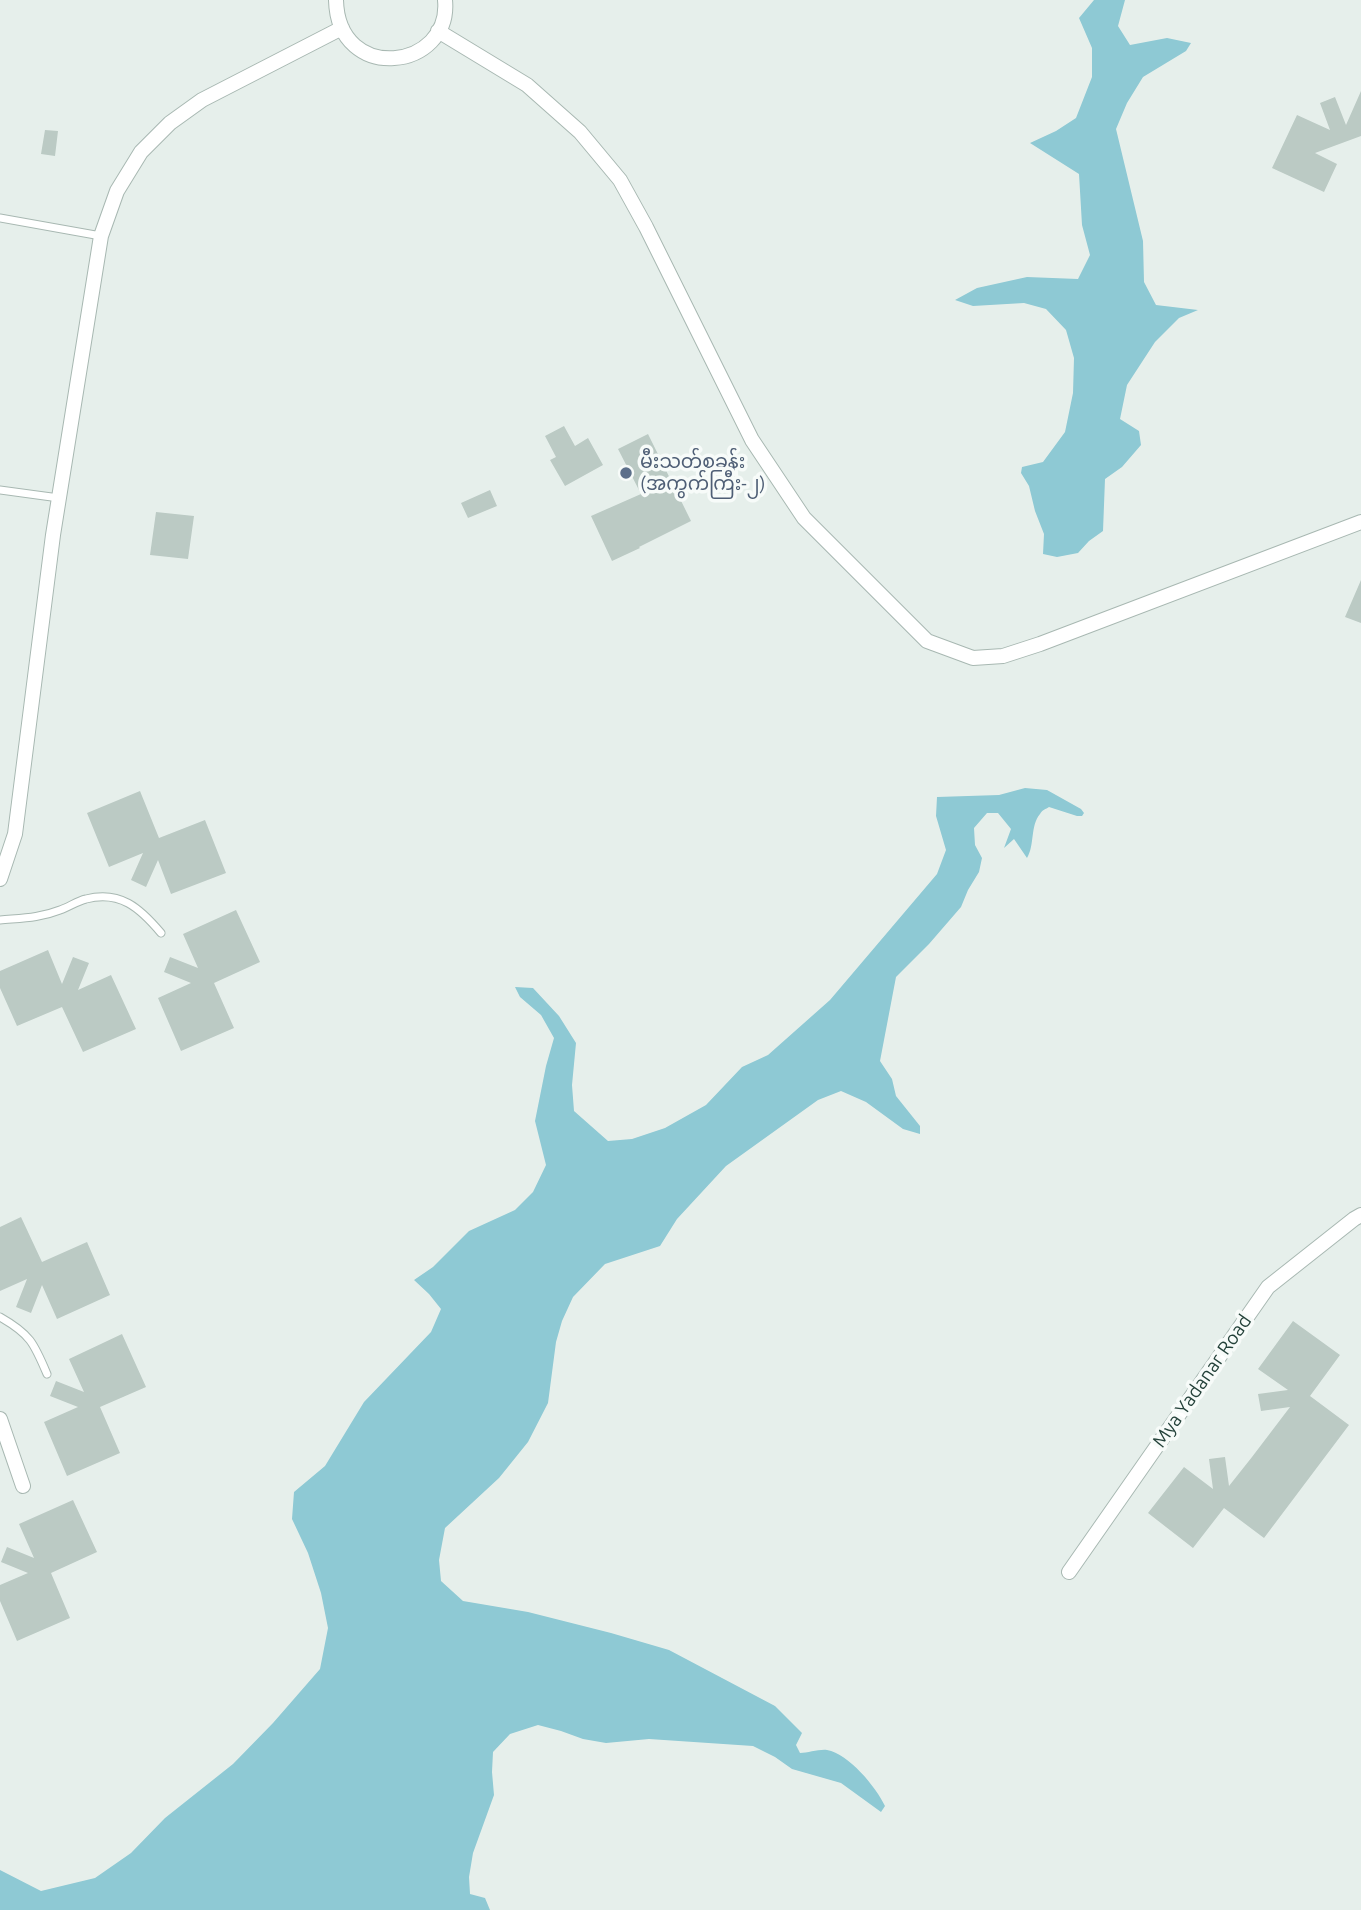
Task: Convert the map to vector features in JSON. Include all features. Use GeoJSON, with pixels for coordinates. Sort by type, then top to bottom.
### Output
{"type":"FeatureCollection","features":[{"type":"Feature","properties":{"kind":"street"},"geometry":{"type":"LineString","coordinates":[[336,0],[337,16],[345,36],[360,50],[380,59],[408,57],[426,47],[442,26],[446,10],[445,0]]}},
{"type":"Feature","properties":{"kind":"street"},"geometry":{"type":"LineString","coordinates":[[0,879],[15,834],[59,498],[101,236],[117,191],[141,152],[170,123],[202,100],[342,27]]}},
{"type":"Feature","properties":{"kind":"street"},"geometry":{"type":"LineString","coordinates":[[438,31],[527,85],[580,132],[620,180],[752,440],[796,507],[927,641],[973,658],[1003,656],[1361,522]]}},
{"type":"Feature","properties":{"kind":"street","name":"Mya Yadanar Road"},"geometry":{"type":"LineString","coordinates":[[1069,1572],[1268,1287],[1361,1215]]}},
{"type":"Feature","properties":{"kind":"street"},"geometry":{"type":"LineString","coordinates":[[0,1419],[23,1486]]}},
{"type":"Feature","properties":{"kind":"lane"},"geometry":{"type":"LineString","coordinates":[[0,218],[101,236]]}},
{"type":"Feature","properties":{"kind":"lane"},"geometry":{"type":"LineString","coordinates":[[0,491],[59,498]]}},
{"type":"Feature","properties":{"kind":"lane"},"geometry":{"type":"LineString","coordinates":[[0,919],[34,918],[60,911],[85,899],[106,896],[127,901],[146,915],[161,933]]}},
{"type":"Feature","properties":{"kind":"lane"},"geometry":{"type":"LineString","coordinates":[[0,1317],[16,1326],[35,1345],[47,1374]]}},
{"type":"Feature","properties":{"kind":"water"},"geometry":{"type":"Polygon","coordinates":[[[1094,0],[1125,0],[1118,26],[1130,45],[1167,38],[1191,43],[1186,51],[1143,77],[1127,103],[1116,129],[1143,241],[1144,282],[1156,305],[1198,310],[1179,318],[1155,342],[1127,385],[1120,419],[1139,431],[1141,445],[1122,467],[1105,479],[1103,531],[1078,553],[1057,557],[1043,554],[1044,534],[1029,486],[1021,473],[1022,467],[1043,462],[1065,432],[1073,393],[1074,358],[1066,330],[1046,309],[1024,303],[973,306],[955,300],[977,288],[1027,277],[1078,279],[1090,255],[1082,225],[1079,174],[1030,143],[1076,118],[1092,77],[1092,48],[1079,18],[1094,0]]]}},
{"type":"Feature","properties":{"kind":"water"},"geometry":{"type":"Polygon","coordinates":[[[1025,788],[1047,790],[1084,813],[1077,816],[1049,807],[1043,811],[1035,824],[1027,858],[1014,839],[1004,848],[1011,829],[998,813],[987,813],[974,828],[975,845],[982,858],[979,872],[961,907],[896,977],[880,1061],[892,1079],[896,1096],[920,1126],[920,1134],[903,1129],[866,1102],[841,1091],[818,1100],[726,1166],[677,1219],[660,1246],[605,1264],[573,1297],[562,1321],[556,1342],[548,1403],[528,1442],[499,1478],[445,1528],[439,1560],[441,1581],[463,1601],[528,1612],[669,1650],[775,1706],[802,1733],[796,1745],[800,1753],[827,1750],[853,1764],[885,1806],[881,1812],[841,1783],[792,1769],[753,1746],[649,1739],[606,1743],[538,1725],[510,1734],[493,1752],[494,1795],[473,1853],[469,1877],[470,1894],[485,1898],[490,1910],[0,1910],[0,1870],[41,1891],[95,1878],[131,1853],[165,1818],[233,1764],[320,1669],[328,1628],[321,1593],[308,1553],[292,1519],[294,1492],[325,1466],[364,1402],[431,1332],[441,1309],[414,1280],[433,1267],[469,1231],[515,1210],[533,1192],[546,1165],[535,1121],[554,1038],[541,1015],[520,997],[515,987],[533,988],[559,1016],[576,1043],[572,1085],[574,1111],[608,1141],[632,1139],[665,1128],[706,1105],[742,1067],[768,1055],[830,1000],[937,874],[946,850],[936,816],[937,797],[999,795],[1025,788]]]}},
{"type":"Feature","properties":{"kind":"building"},"geometry":{"type":"Polygon","coordinates":[[[1361,91],[1361,136],[1315,153],[1337,164],[1324,192],[1272,168],[1297,115],[1330,130],[1320,103],[1335,97],[1346,125],[1361,91]]]}},
{"type":"Feature","properties":{"kind":"building"},"geometry":{"type":"Polygon","coordinates":[[[45,130],[58,131],[55,156],[41,154],[45,130]]]}},
{"type":"Feature","properties":{"kind":"building"},"geometry":{"type":"Polygon","coordinates":[[[564,426],[575,446],[588,438],[603,465],[565,486],[550,460],[556,457],[545,436],[564,426]]]}},
{"type":"Feature","properties":{"kind":"building"},"geometry":{"type":"Polygon","coordinates":[[[648,434],[691,521],[612,561],[591,516],[641,494],[618,449],[648,434]]]}},
{"type":"Feature","properties":{"kind":"building"},"geometry":{"type":"Polygon","coordinates":[[[490,490],[497,506],[468,518],[461,503],[490,490]]]}},
{"type":"Feature","properties":{"kind":"building"},"geometry":{"type":"Polygon","coordinates":[[[156,512],[194,516],[188,559],[150,555],[156,512]]]}},
{"type":"Feature","properties":{"kind":"building"},"geometry":{"type":"Polygon","coordinates":[[[1361,580],[1361,623],[1345,617],[1361,580]]]}},
{"type":"Feature","properties":{"kind":"building"},"geometry":{"type":"Polygon","coordinates":[[[140,791],[159,838],[205,820],[226,873],[171,894],[158,860],[146,887],[131,880],[143,853],[109,867],[87,813],[140,791]]]}},
{"type":"Feature","properties":{"kind":"building"},"geometry":{"type":"Polygon","coordinates":[[[236,910],[260,962],[214,983],[234,1028],[181,1051],[158,998],[191,983],[164,972],[170,957],[198,968],[183,934],[236,910]]]}},
{"type":"Feature","properties":{"kind":"building"},"geometry":{"type":"Polygon","coordinates":[[[48,950],[62,984],[73,957],[89,963],[78,990],[111,975],[136,1029],[83,1052],[62,1007],[17,1026],[0,988],[0,971],[48,950]]]}},
{"type":"Feature","properties":{"kind":"building"},"geometry":{"type":"Polygon","coordinates":[[[21,1217],[42,1262],[87,1242],[110,1295],[57,1319],[42,1285],[31,1313],[16,1307],[27,1279],[0,1291],[0,1227],[21,1217]]]}},
{"type":"Feature","properties":{"kind":"building"},"geometry":{"type":"Polygon","coordinates":[[[1293,1321],[1340,1355],[1310,1396],[1349,1425],[1264,1538],[1224,1508],[1193,1548],[1148,1513],[1184,1467],[1213,1489],[1209,1459],[1225,1457],[1229,1486],[1290,1407],[1261,1411],[1258,1394],[1288,1390],[1258,1369],[1293,1321]]]}},
{"type":"Feature","properties":{"kind":"building"},"geometry":{"type":"Polygon","coordinates":[[[122,1334],[146,1387],[100,1407],[120,1453],[67,1476],[44,1422],[78,1407],[50,1396],[56,1381],[84,1392],[69,1359],[122,1334]]]}},
{"type":"Feature","properties":{"kind":"building"},"geometry":{"type":"Polygon","coordinates":[[[73,1500],[97,1552],[51,1573],[70,1618],[17,1641],[0,1601],[0,1585],[28,1573],[1,1562],[7,1547],[34,1558],[19,1524],[73,1500]]]}},
{"type":"Feature","properties":{"kind":"place","name":"မီးသတ်စခန်း (အကွက်ကြီး-၂)"},"geometry":{"type":"Point","coordinates":[626,473]}}]}
